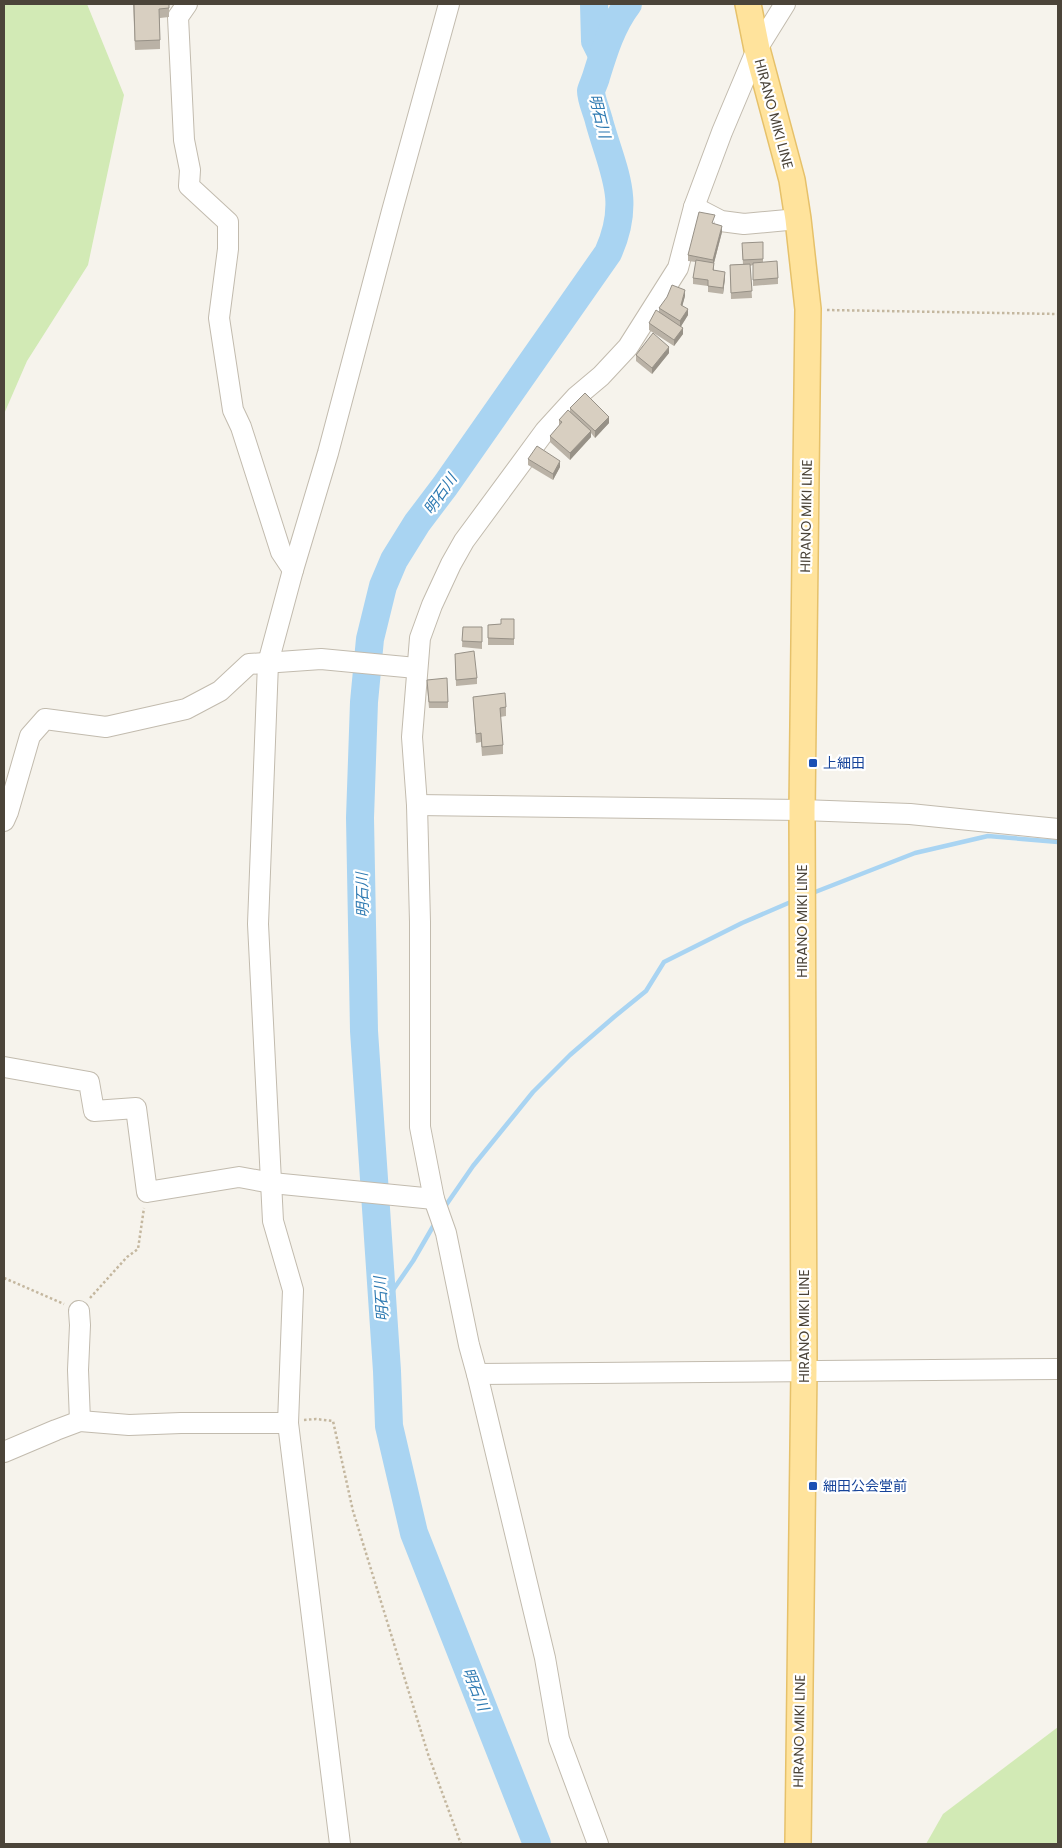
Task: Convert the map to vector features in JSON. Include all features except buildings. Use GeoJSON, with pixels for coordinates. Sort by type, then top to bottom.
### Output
{"type":"FeatureCollection","features":[{"type":"Feature","properties":{"kind":"main road","name":"HIRANO MIKI LINE"},"geometry":{"type":"LineString","coordinates":[[748,4],[757,48],[792,180],[808,309],[802,810],[804,1370],[798,1844]]}},
{"type":"Feature","properties":{"kind":"street"},"geometry":{"type":"LineString","coordinates":[[186,4],[178,17],[184,140],[190,170],[190,186],[228,222],[228,249],[218,318],[233,410],[241,427],[281,552],[293,570]]}},
{"type":"Feature","properties":{"kind":"street"},"geometry":{"type":"LineString","coordinates":[[340,1844],[288,1423],[293,1290],[273,1221],[258,924],[268,662],[328,453],[449,4]]}},
{"type":"Feature","properties":{"kind":"street"},"geometry":{"type":"LineString","coordinates":[[598,1844],[559,1739],[545,1658],[478,1374],[469,1344],[446,1233],[434,1199],[420,1127],[420,922],[417,805],[412,736],[416,668],[420,638],[432,605],[464,541],[545,431],[576,397],[601,376],[628,347],[678,268],[694,207],[722,132],[757,48],[785,4]]}},
{"type":"Feature","properties":{"kind":"street"},"geometry":{"type":"LineString","coordinates":[[694,207],[721,221],[744,224],[798,219]]}},
{"type":"Feature","properties":{"kind":"street"},"geometry":{"type":"LineString","coordinates":[[4,821],[30,736],[45,719],[106,727],[186,709],[220,690],[248,664],[320,659],[416,668]]}},
{"type":"Feature","properties":{"kind":"street"},"geometry":{"type":"LineString","coordinates":[[417,805],[802,810],[910,814],[1058,829]]}},
{"type":"Feature","properties":{"kind":"street"},"geometry":{"type":"LineString","coordinates":[[4,1067],[89,1082],[94,1111],[136,1108],[147,1192],[239,1177],[272,1183],[434,1199]]}},
{"type":"Feature","properties":{"kind":"street"},"geometry":{"type":"LineString","coordinates":[[79,1310],[78,1370],[80,1422]]}},
{"type":"Feature","properties":{"kind":"street"},"geometry":{"type":"LineString","coordinates":[[478,1374],[1058,1369]]}},
{"type":"Feature","properties":{"kind":"street"},"geometry":{"type":"LineString","coordinates":[[4,1452],[80,1422],[129,1425],[288,1423]]}},
{"type":"Feature","properties":{"kind":"path"},"geometry":{"type":"LineString","coordinates":[[808,309],[1058,314]]}},
{"type":"Feature","properties":{"kind":"path"},"geometry":{"type":"LineString","coordinates":[[4,1278],[79,1310],[127,1257],[138,1249],[147,1192]]}},
{"type":"Feature","properties":{"kind":"path"},"geometry":{"type":"LineString","coordinates":[[288,1423],[316,1418],[333,1421],[353,1511],[428,1754],[461,1844]]}},
{"type":"Feature","properties":{"kind":"green space"},"geometry":{"type":"Polygon","coordinates":[[[4,4],[87,4],[124,95],[88,265],[27,361],[4,414],[4,4]]]}},
{"type":"Feature","properties":{"kind":"green space"},"geometry":{"type":"Polygon","coordinates":[[[1058,1727],[1058,1844],[926,1844],[943,1814],[1058,1727]]]}},
{"type":"Feature","properties":{"kind":"waterway"},"geometry":{"type":"LineString","coordinates":[[594,4],[595,41],[602,55]]}},
{"type":"Feature","properties":{"kind":"waterway","name":"明石川"},"geometry":{"type":"LineString","coordinates":[[537,1844],[414,1533],[389,1426],[364,1031],[360,818],[364,702],[370,639],[383,586],[394,560],[417,523],[608,253],[619,217],[618,186],[591,91],[609,39],[617,21],[628,4]]}},
{"type":"Feature","properties":{"kind":"waterway"},"geometry":{"type":"LineString","coordinates":[[810,894],[915,853],[988,836],[1058,842]]}},
{"type":"Feature","properties":{"kind":"waterway"},"geometry":{"type":"LineString","coordinates":[[444,1208],[473,1166],[533,1092],[570,1055],[646,991],[664,962],[742,923],[793,901]]}},
{"type":"Feature","properties":{"kind":"waterway"},"geometry":{"type":"LineString","coordinates":[[382,1306],[413,1261],[435,1223]]}},
{"type":"Feature","properties":{"kind":"place","name":"上細田"},"geometry":{"type":"Point","coordinates":[813,763]}},
{"type":"Feature","properties":{"kind":"place","name":"細田公会堂前"},"geometry":{"type":"Point","coordinates":[813,1486]}}]}
